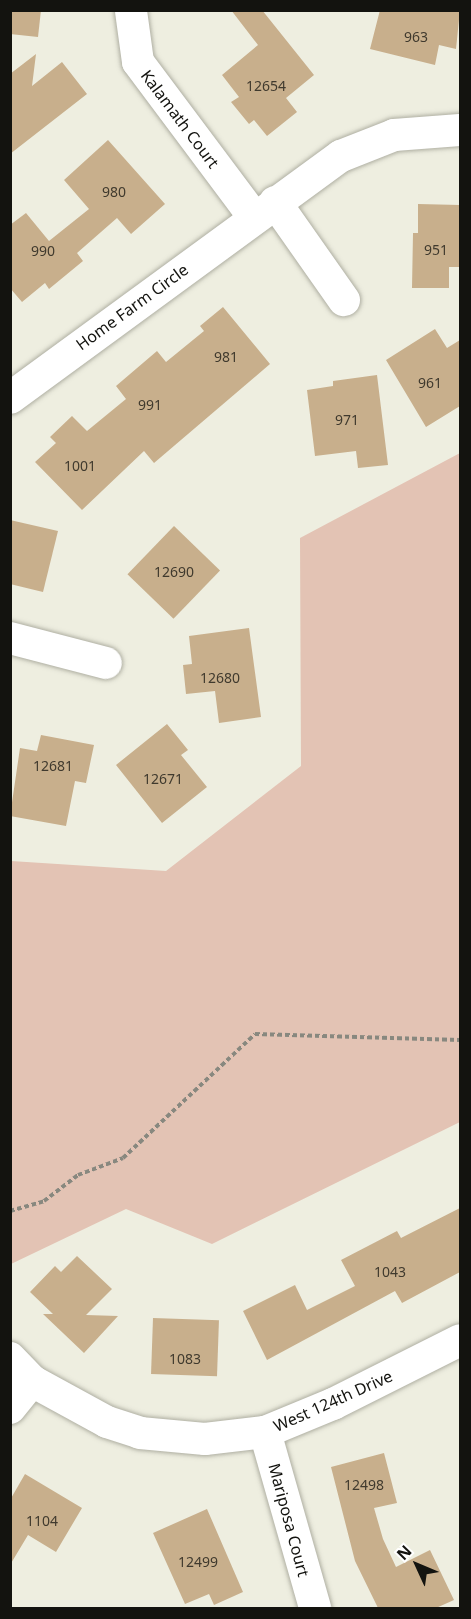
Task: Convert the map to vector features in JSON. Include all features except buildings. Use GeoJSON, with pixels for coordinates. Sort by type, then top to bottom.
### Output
{"type":"FeatureCollection","features":[{"type":"Feature","properties":{"kind":"street","name":"Kalamath Court"},"geometry":{"type":"LineString","coordinates":[[131,10],[138,62],[344,300]]}},
{"type":"Feature","properties":{"kind":"street","name":"Home Farm Circle"},"geometry":{"type":"LineString","coordinates":[[10,398],[265,209],[366,143],[424,130],[460,130]]}},
{"type":"Feature","properties":{"kind":"street"},"geometry":{"type":"LineString","coordinates":[[10,638],[106,663]]}},
{"type":"Feature","properties":{"kind":"street","name":"West 124th Drive"},"geometry":{"type":"LineString","coordinates":[[32,1381],[81,1411],[140,1433],[205,1439],[265,1432],[333,1404],[460,1340]]}},
{"type":"Feature","properties":{"kind":"street"},"geometry":{"type":"LineString","coordinates":[[10,1358],[32,1381],[10,1408]]}},
{"type":"Feature","properties":{"kind":"street","name":"Mariposa Court"},"geometry":{"type":"LineString","coordinates":[[265,1432],[315,1608]]}},
{"type":"Feature","properties":{"kind":"path"},"geometry":{"type":"LineString","coordinates":[[10,1210],[44,1201],[78,1175],[123,1158],[255,1034],[460,1040]]}},
{"type":"Feature","properties":{"kind":"shaded area"},"geometry":{"type":"Polygon","coordinates":[[[460,453],[460,1122],[212,1244],[126,1209],[11,1264],[11,861],[166,871],[301,766],[300,538],[460,453]]]}}]}
